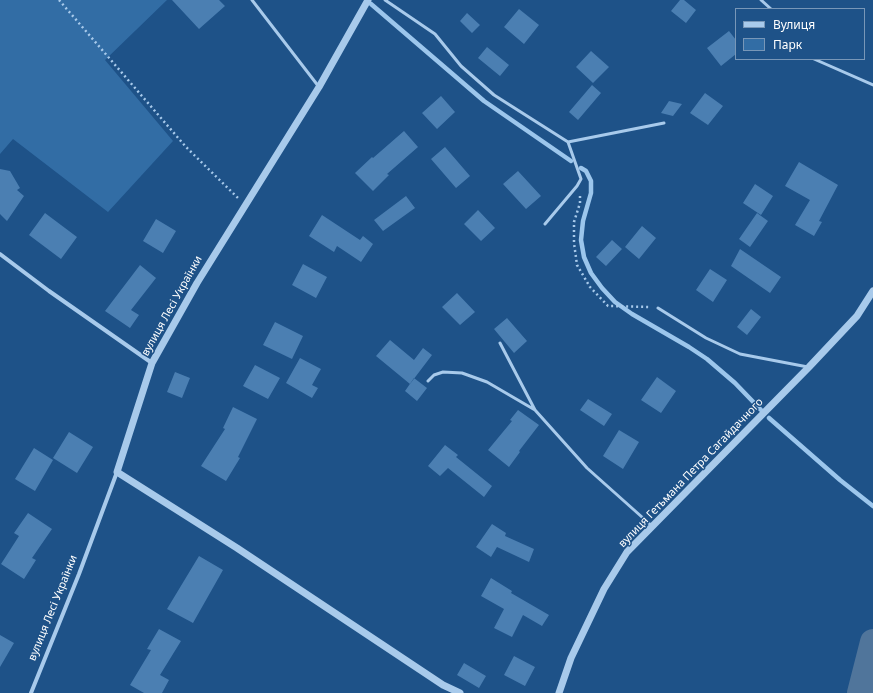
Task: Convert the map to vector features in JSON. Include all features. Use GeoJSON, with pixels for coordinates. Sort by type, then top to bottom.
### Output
{"type":"FeatureCollection","features":[{"type":"Feature","properties":{"kind":"street","name":"вулиця Лесі Українки"},"geometry":{"type":"LineString","coordinates":[[31,693],[79,574],[117,472],[152,363],[197,283],[319,87],[368,0]]}},
{"type":"Feature","properties":{"kind":"street"},"geometry":{"type":"LineString","coordinates":[[0,254],[49,291],[152,363]]}},
{"type":"Feature","properties":{"kind":"street","name":"вулиця Гетьмана Петра Сагайдачного"},"geometry":{"type":"LineString","coordinates":[[559,693],[571,658],[604,589],[627,552],[810,368],[857,316],[873,291]]}},
{"type":"Feature","properties":{"kind":"street"},"geometry":{"type":"LineString","coordinates":[[117,472],[238,548],[443,685],[460,693]]}},
{"type":"Feature","properties":{"kind":"lane"},"geometry":{"type":"LineString","coordinates":[[252,0],[319,87]]}},
{"type":"Feature","properties":{"kind":"lane"},"geometry":{"type":"LineString","coordinates":[[385,0],[435,34],[461,66],[494,95],[568,142],[581,179],[577,186],[545,224]]}},
{"type":"Feature","properties":{"kind":"lane"},"geometry":{"type":"LineString","coordinates":[[761,0],[769,8]]}},
{"type":"Feature","properties":{"kind":"lane"},"geometry":{"type":"LineString","coordinates":[[816,60],[873,85]]}},
{"type":"Feature","properties":{"kind":"lane"},"geometry":{"type":"LineString","coordinates":[[568,142],[664,123]]}},
{"type":"Feature","properties":{"kind":"lane"},"geometry":{"type":"LineString","coordinates":[[658,308],[706,338],[740,354],[810,368]]}},
{"type":"Feature","properties":{"kind":"lane"},"geometry":{"type":"LineString","coordinates":[[500,344],[535,410],[587,468],[652,526]]}},
{"type":"Feature","properties":{"kind":"lane"},"geometry":{"type":"LineString","coordinates":[[428,381],[434,375],[443,372],[462,373],[487,382],[535,410]]}},
{"type":"Feature","properties":{"kind":"path"},"geometry":{"type":"LineString","coordinates":[[59,0],[186,147],[245,205]]}},
{"type":"Feature","properties":{"kind":"path"},"geometry":{"type":"LineString","coordinates":[[581,179],[580,203],[574,222],[574,243],[577,265],[590,287],[608,306],[658,308]]}},
{"type":"Feature","properties":{"kind":"green space"},"geometry":{"type":"Polygon","coordinates":[[[0,0],[167,0],[105,60],[173,141],[108,212],[13,139],[0,154],[0,0]]]}},
{"type":"Feature","properties":{"kind":"building"},"geometry":{"type":"Polygon","coordinates":[[[172,0],[219,0],[225,6],[199,29],[172,0]]]}},
{"type":"Feature","properties":{"kind":"building"},"geometry":{"type":"Polygon","coordinates":[[[680,0],[684,0],[696,10],[686,23],[671,11],[680,0]]]}},
{"type":"Feature","properties":{"kind":"building"},"geometry":{"type":"Polygon","coordinates":[[[519,9],[539,25],[524,44],[504,27],[519,9]]]}},
{"type":"Feature","properties":{"kind":"building"},"geometry":{"type":"Polygon","coordinates":[[[467,13],[480,25],[472,33],[460,21],[467,13]]]}},
{"type":"Feature","properties":{"kind":"building"},"geometry":{"type":"Polygon","coordinates":[[[729,31],[735,39],[735,55],[721,66],[707,48],[729,31]]]}},
{"type":"Feature","properties":{"kind":"building"},"geometry":{"type":"Polygon","coordinates":[[[487,47],[509,65],[500,76],[478,58],[487,47]]]}},
{"type":"Feature","properties":{"kind":"building"},"geometry":{"type":"Polygon","coordinates":[[[591,51],[609,67],[593,83],[576,67],[591,51]]]}},
{"type":"Feature","properties":{"kind":"building"},"geometry":{"type":"Polygon","coordinates":[[[592,85],[601,93],[578,120],[569,112],[592,85]]]}},
{"type":"Feature","properties":{"kind":"building"},"geometry":{"type":"Polygon","coordinates":[[[705,93],[723,106],[708,125],[690,113],[705,93]]]}},
{"type":"Feature","properties":{"kind":"building"},"geometry":{"type":"Polygon","coordinates":[[[441,96],[455,112],[437,129],[422,113],[441,96]]]}},
{"type":"Feature","properties":{"kind":"building"},"geometry":{"type":"Polygon","coordinates":[[[669,101],[682,104],[673,116],[661,113],[669,101]]]}},
{"type":"Feature","properties":{"kind":"building"},"geometry":{"type":"Polygon","coordinates":[[[404,131],[418,147],[387,174],[389,175],[373,191],[355,173],[404,131]]]}},
{"type":"Feature","properties":{"kind":"building"},"geometry":{"type":"Polygon","coordinates":[[[445,147],[470,176],[456,188],[431,159],[445,147]]]}},
{"type":"Feature","properties":{"kind":"building"},"geometry":{"type":"Polygon","coordinates":[[[799,162],[838,185],[819,221],[822,222],[814,236],[795,225],[810,200],[785,186],[799,162]]]}},
{"type":"Feature","properties":{"kind":"building"},"geometry":{"type":"Polygon","coordinates":[[[0,169],[10,171],[20,188],[17,190],[24,196],[7,221],[0,214],[0,169]]]}},
{"type":"Feature","properties":{"kind":"building"},"geometry":{"type":"Polygon","coordinates":[[[518,171],[541,196],[526,209],[503,184],[518,171]]]}},
{"type":"Feature","properties":{"kind":"building"},"geometry":{"type":"Polygon","coordinates":[[[755,184],[773,196],[761,215],[743,203],[755,184]]]}},
{"type":"Feature","properties":{"kind":"building"},"geometry":{"type":"Polygon","coordinates":[[[406,196],[415,208],[383,231],[374,220],[406,196]]]}},
{"type":"Feature","properties":{"kind":"building"},"geometry":{"type":"Polygon","coordinates":[[[478,210],[495,228],[481,241],[464,224],[478,210]]]}},
{"type":"Feature","properties":{"kind":"building"},"geometry":{"type":"Polygon","coordinates":[[[45,213],[77,237],[61,259],[29,235],[45,213]]]}},
{"type":"Feature","properties":{"kind":"building"},"geometry":{"type":"Polygon","coordinates":[[[757,213],[768,221],[750,247],[739,239],[757,213]]]}},
{"type":"Feature","properties":{"kind":"building"},"geometry":{"type":"Polygon","coordinates":[[[322,215],[360,240],[363,236],[373,244],[361,262],[337,246],[334,252],[309,236],[322,215]]]}},
{"type":"Feature","properties":{"kind":"building"},"geometry":{"type":"Polygon","coordinates":[[[156,219],[176,231],[163,253],[143,241],[156,219]]]}},
{"type":"Feature","properties":{"kind":"building"},"geometry":{"type":"Polygon","coordinates":[[[642,226],[656,238],[639,259],[625,247],[642,226]]]}},
{"type":"Feature","properties":{"kind":"building"},"geometry":{"type":"Polygon","coordinates":[[[612,240],[622,249],[606,266],[596,257],[612,240]]]}},
{"type":"Feature","properties":{"kind":"building"},"geometry":{"type":"Polygon","coordinates":[[[740,249],[781,277],[770,293],[731,266],[740,249]]]}},
{"type":"Feature","properties":{"kind":"building"},"geometry":{"type":"Polygon","coordinates":[[[303,264],[327,277],[316,298],[292,285],[303,264]]]}},
{"type":"Feature","properties":{"kind":"building"},"geometry":{"type":"Polygon","coordinates":[[[140,265],[156,278],[131,310],[139,315],[130,328],[105,311],[140,265]]]}},
{"type":"Feature","properties":{"kind":"building"},"geometry":{"type":"Polygon","coordinates":[[[710,269],[727,280],[713,302],[696,290],[710,269]]]}},
{"type":"Feature","properties":{"kind":"building"},"geometry":{"type":"Polygon","coordinates":[[[457,293],[475,312],[460,325],[442,307],[457,293]]]}},
{"type":"Feature","properties":{"kind":"building"},"geometry":{"type":"Polygon","coordinates":[[[751,309],[761,317],[747,335],[737,327],[751,309]]]}},
{"type":"Feature","properties":{"kind":"building"},"geometry":{"type":"Polygon","coordinates":[[[507,318],[527,341],[514,353],[494,329],[507,318]]]}},
{"type":"Feature","properties":{"kind":"building"},"geometry":{"type":"Polygon","coordinates":[[[275,322],[303,336],[292,359],[263,345],[275,322]]]}},
{"type":"Feature","properties":{"kind":"building"},"geometry":{"type":"Polygon","coordinates":[[[390,340],[414,360],[423,348],[432,355],[410,384],[376,356],[390,340]]]}},
{"type":"Feature","properties":{"kind":"building"},"geometry":{"type":"Polygon","coordinates":[[[300,358],[321,369],[312,385],[318,388],[312,398],[286,383],[300,358]]]}},
{"type":"Feature","properties":{"kind":"building"},"geometry":{"type":"Polygon","coordinates":[[[255,365],[280,378],[268,399],[243,386],[255,365]]]}},
{"type":"Feature","properties":{"kind":"building"},"geometry":{"type":"Polygon","coordinates":[[[175,372],[190,378],[182,398],[167,392],[175,372]]]}},
{"type":"Feature","properties":{"kind":"building"},"geometry":{"type":"Polygon","coordinates":[[[657,377],[676,391],[661,413],[641,400],[657,377]]]}},
{"type":"Feature","properties":{"kind":"building"},"geometry":{"type":"Polygon","coordinates":[[[414,378],[427,388],[417,401],[405,391],[414,378]]]}},
{"type":"Feature","properties":{"kind":"building"},"geometry":{"type":"Polygon","coordinates":[[[588,399],[612,414],[604,426],[580,410],[588,399]]]}},
{"type":"Feature","properties":{"kind":"building"},"geometry":{"type":"Polygon","coordinates":[[[233,407],[257,419],[238,457],[240,458],[226,481],[201,466],[225,429],[223,428],[233,407]]]}},
{"type":"Feature","properties":{"kind":"building"},"geometry":{"type":"Polygon","coordinates":[[[518,410],[539,425],[509,467],[488,450],[512,421],[510,420],[518,410]]]}},
{"type":"Feature","properties":{"kind":"building"},"geometry":{"type":"Polygon","coordinates":[[[619,430],[639,442],[623,469],[603,456],[619,430]]]}},
{"type":"Feature","properties":{"kind":"building"},"geometry":{"type":"Polygon","coordinates":[[[69,432],[93,447],[77,473],[53,458],[69,432]]]}},
{"type":"Feature","properties":{"kind":"building"},"geometry":{"type":"Polygon","coordinates":[[[445,445],[458,455],[456,457],[492,486],[484,497],[448,468],[440,476],[428,466],[445,445]]]}},
{"type":"Feature","properties":{"kind":"building"},"geometry":{"type":"Polygon","coordinates":[[[34,448],[53,460],[35,491],[15,479],[34,448]]]}},
{"type":"Feature","properties":{"kind":"building"},"geometry":{"type":"Polygon","coordinates":[[[28,513],[52,529],[32,558],[36,560],[24,579],[1,564],[19,536],[14,533],[28,513]]]}},
{"type":"Feature","properties":{"kind":"building"},"geometry":{"type":"Polygon","coordinates":[[[492,524],[506,533],[505,536],[534,549],[529,562],[497,547],[491,557],[476,547],[492,524]]]}},
{"type":"Feature","properties":{"kind":"building"},"geometry":{"type":"Polygon","coordinates":[[[199,556],[223,570],[193,623],[167,609],[199,556]]]}},
{"type":"Feature","properties":{"kind":"building"},"geometry":{"type":"Polygon","coordinates":[[[491,578],[512,591],[511,593],[549,615],[542,626],[523,615],[512,637],[494,628],[504,609],[481,596],[491,578]]]}},
{"type":"Feature","properties":{"kind":"building"},"geometry":{"type":"Polygon","coordinates":[[[159,629],[181,641],[160,675],[169,680],[162,693],[144,693],[130,685],[151,650],[147,649],[159,629]]]}},
{"type":"Feature","properties":{"kind":"building"},"geometry":{"type":"Polygon","coordinates":[[[0,635],[14,643],[0,667],[0,635]]]}},
{"type":"Feature","properties":{"kind":"building"},"geometry":{"type":"Polygon","coordinates":[[[514,656],[535,667],[525,686],[504,675],[514,656]]]}},
{"type":"Feature","properties":{"kind":"building"},"geometry":{"type":"Polygon","coordinates":[[[464,663],[486,676],[479,688],[457,675],[464,663]]]}},
{"type":"Feature","properties":{"kind":"waterway"},"geometry":{"type":"LineString","coordinates":[[371,4],[484,101],[571,161]]}},
{"type":"Feature","properties":{"kind":"waterway"},"geometry":{"type":"LineString","coordinates":[[581,168],[586,171],[591,181],[591,193],[583,221],[581,240],[584,257],[591,273],[602,288],[615,302],[632,314],[707,359],[735,383],[761,410]]}},
{"type":"Feature","properties":{"kind":"waterway"},"geometry":{"type":"LineString","coordinates":[[769,418],[840,480],[873,506]]}},
{"type":"Feature","properties":{"kind":"waterway"},"geometry":{"type":"LineString","coordinates":[[860,693],[873,642]]}}]}
